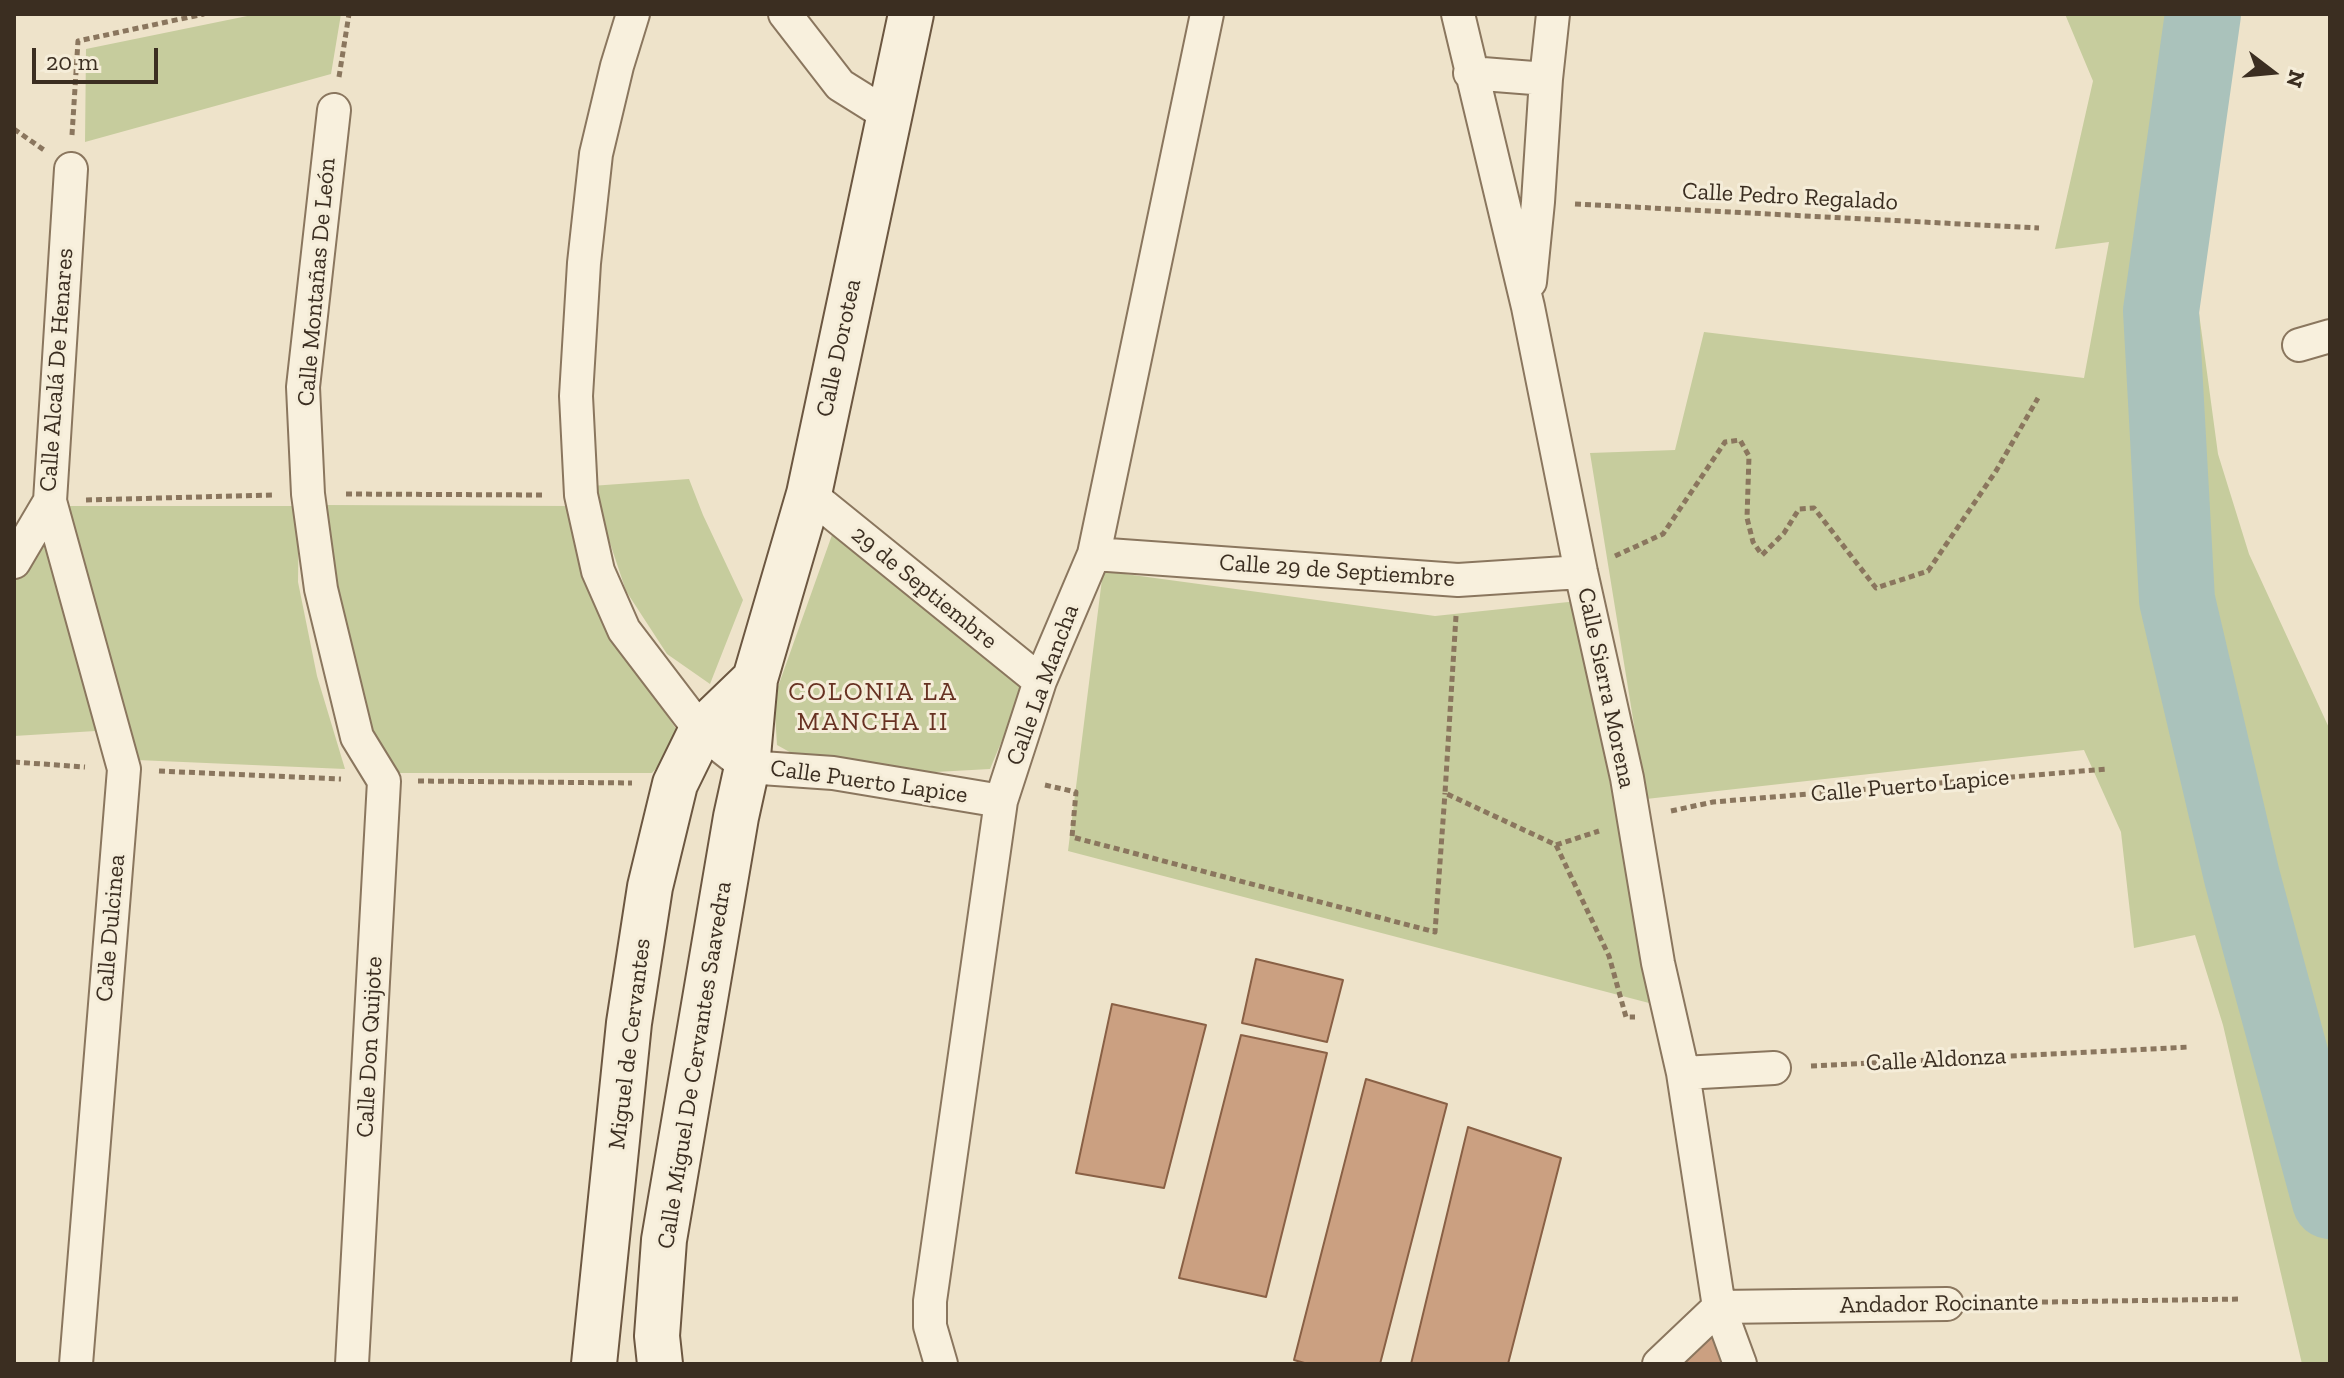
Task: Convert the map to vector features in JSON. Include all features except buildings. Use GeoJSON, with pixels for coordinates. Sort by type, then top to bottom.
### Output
{"type":"FeatureCollection","features":[{"type":"Feature","properties":{"kind":"main road","name":"Calle Dorotea"},"geometry":{"type":"LineString","coordinates":[[747,767],[755,679],[809,494],[911,14]]}},
{"type":"Feature","properties":{"kind":"main road","name":"Calle Dorotea"},"geometry":{"type":"LineString","coordinates":[[701,731],[755,679]]}},
{"type":"Feature","properties":{"kind":"main road","name":"Miguel de Cervantes"},"geometry":{"type":"LineString","coordinates":[[594,1364],[629,1023],[650,887],[675,784],[701,731]]}},
{"type":"Feature","properties":{"kind":"main road","name":"Calle Miguel De Cervantes Saavedra"},"geometry":{"type":"LineString","coordinates":[[660,1364],[657,1336],[664,1240],[747,767]]}},
{"type":"Feature","properties":{"kind":"street","name":"Calle Puerto Lapice"},"geometry":{"type":"LineString","coordinates":[[633,14],[596,154],[576,396],[581,495],[598,571],[624,630],[701,731],[747,767],[1005,789]]}},
{"type":"Feature","properties":{"kind":"street"},"geometry":{"type":"LineString","coordinates":[[785,14],[840,85],[888,115]]}},
{"type":"Feature","properties":{"kind":"street","name":"Calle La Mancha"},"geometry":{"type":"LineString","coordinates":[[941,1364],[930,1326],[930,1301],[1005,789],[1040,681],[1094,554],[1207,14]]}},
{"type":"Feature","properties":{"kind":"street","name":"Calle Sierra Morena"},"geometry":{"type":"LineString","coordinates":[[1458,14],[1528,307],[1581,572],[1627,778],[1658,963],[1683,1073],[1719,1307],[1740,1364]]}},
{"type":"Feature","properties":{"kind":"street"},"geometry":{"type":"LineString","coordinates":[[1528,307],[1553,14]]}},
{"type":"Feature","properties":{"kind":"street"},"geometry":{"type":"LineString","coordinates":[[1470,73],[1546,79]]}},
{"type":"Feature","properties":{"kind":"street","name":"Calle Montañas De León"},"geometry":{"type":"LineString","coordinates":[[334,110],[303,387],[308,494],[321,589],[357,737],[384,781]]}},
{"type":"Feature","properties":{"kind":"street","name":"Calle Alcalá De Henares"},"geometry":{"type":"LineString","coordinates":[[14,562],[50,501],[71,169]]}},
{"type":"Feature","properties":{"kind":"street"},"geometry":{"type":"LineString","coordinates":[[2299,345],[2330,336]]}},
{"type":"Feature","properties":{"kind":"street","name":"29 de Septiembre"},"geometry":{"type":"LineString","coordinates":[[809,494],[1040,681]]}},
{"type":"Feature","properties":{"kind":"street","name":"Calle Dulcinea"},"geometry":{"type":"LineString","coordinates":[[50,501],[124,769],[76,1364]]}},
{"type":"Feature","properties":{"kind":"street","name":"Calle 29 de Septiembre"},"geometry":{"type":"LineString","coordinates":[[1094,554],[1458,580],[1581,572]]}},
{"type":"Feature","properties":{"kind":"street","name":"Calle Don Quijote"},"geometry":{"type":"LineString","coordinates":[[352,1364],[384,781]]}},
{"type":"Feature","properties":{"kind":"street"},"geometry":{"type":"LineString","coordinates":[[1683,1073],[1774,1068]]}},
{"type":"Feature","properties":{"kind":"street","name":"Andador Rocinante"},"geometry":{"type":"LineString","coordinates":[[1719,1307],[1947,1304]]}},
{"type":"Feature","properties":{"kind":"street"},"geometry":{"type":"LineString","coordinates":[[1659,1364],[1719,1307]]}},
{"type":"Feature","properties":{"kind":"path"},"geometry":{"type":"LineString","coordinates":[[71,169],[78,41],[204,14]]}},
{"type":"Feature","properties":{"kind":"path"},"geometry":{"type":"LineString","coordinates":[[334,110],[349,14]]}},
{"type":"Feature","properties":{"kind":"path","name":"Calle Pedro Regalado"},"geometry":{"type":"LineString","coordinates":[[1538,202],[2039,228]]}},
{"type":"Feature","properties":{"kind":"path"},"geometry":{"type":"LineString","coordinates":[[1581,572],[1663,534],[1725,442],[1740,440],[1749,456],[1747,518],[1753,542],[1762,555],[1784,533],[1799,509],[1814,508],[1876,588],[1928,571],[1996,471],[2038,398]]}},
{"type":"Feature","properties":{"kind":"path"},"geometry":{"type":"LineString","coordinates":[[50,501],[308,494],[581,495]]}},
{"type":"Feature","properties":{"kind":"path"},"geometry":{"type":"LineString","coordinates":[[1005,789],[1076,792],[1072,837],[1435,932],[1458,580]]}},
{"type":"Feature","properties":{"kind":"path"},"geometry":{"type":"LineString","coordinates":[[14,762],[384,781],[675,784]]}},
{"type":"Feature","properties":{"kind":"path","name":"Calle Puerto Lapice"},"geometry":{"type":"LineString","coordinates":[[1713,802],[2107,769]]}},
{"type":"Feature","properties":{"kind":"path"},"geometry":{"type":"LineString","coordinates":[[1445,793],[1556,845],[1609,956],[1626,1017],[1671,1019]]}},
{"type":"Feature","properties":{"kind":"path","name":"Calle Aldonza"},"geometry":{"type":"LineString","coordinates":[[1774,1068],[2189,1047]]}},
{"type":"Feature","properties":{"kind":"path","name":"Andador Rocinante"},"geometry":{"type":"LineString","coordinates":[[1947,1304],[2241,1299]]}},
{"type":"Feature","properties":{"kind":"green space"},"geometry":{"type":"Polygon","coordinates":[[[257,14],[341,14],[331,74],[85,142],[86,49],[257,14]]]}},
{"type":"Feature","properties":{"kind":"green space"},"geometry":{"type":"Polygon","coordinates":[[[2065,14],[2236,14],[2191,254],[2218,454],[2249,554],[2330,730],[2330,1364],[2302,1364],[2223,1025],[2195,935],[2134,948],[2121,832],[2084,750],[1646,799],[1590,453],[1675,450],[1704,332],[2084,378],[2109,242],[2055,249],[2093,81],[2065,14]]]}},
{"type":"Feature","properties":{"kind":"green space"},"geometry":{"type":"Polygon","coordinates":[[[689,479],[743,600],[710,684],[667,654],[626,591],[591,486],[689,479]]]}},
{"type":"Feature","properties":{"kind":"green space"},"geometry":{"type":"Polygon","coordinates":[[[325,505],[568,506],[629,660],[683,739],[652,773],[399,773],[368,733],[339,602],[325,505]]]}},
{"type":"Feature","properties":{"kind":"green space"},"geometry":{"type":"Polygon","coordinates":[[[64,506],[299,506],[298,582],[317,676],[345,769],[137,760],[64,506]]]}},
{"type":"Feature","properties":{"kind":"green space"},"geometry":{"type":"Polygon","coordinates":[[[47,529],[112,730],[14,736],[14,584],[47,529]]]}},
{"type":"Feature","properties":{"kind":"green space"},"geometry":{"type":"Polygon","coordinates":[[[832,535],[1026,683],[990,769],[917,773],[795,755],[777,745],[774,698],[832,535]]]}},
{"type":"Feature","properties":{"kind":"green space"},"geometry":{"type":"Polygon","coordinates":[[[1103,571],[1435,616],[1578,601],[1649,1003],[1068,851],[1103,571]]]}},
{"type":"Feature","properties":{"kind":"waterway"},"geometry":{"type":"LineString","coordinates":[[2203,14],[2161,311],[2177,600],[2242,877],[2330,1201]]}},
{"type":"Feature","properties":{"kind":"district","name":"COLONIA LA MANCHA II"},"geometry":{"type":"Point","coordinates":[873,708]}}]}
